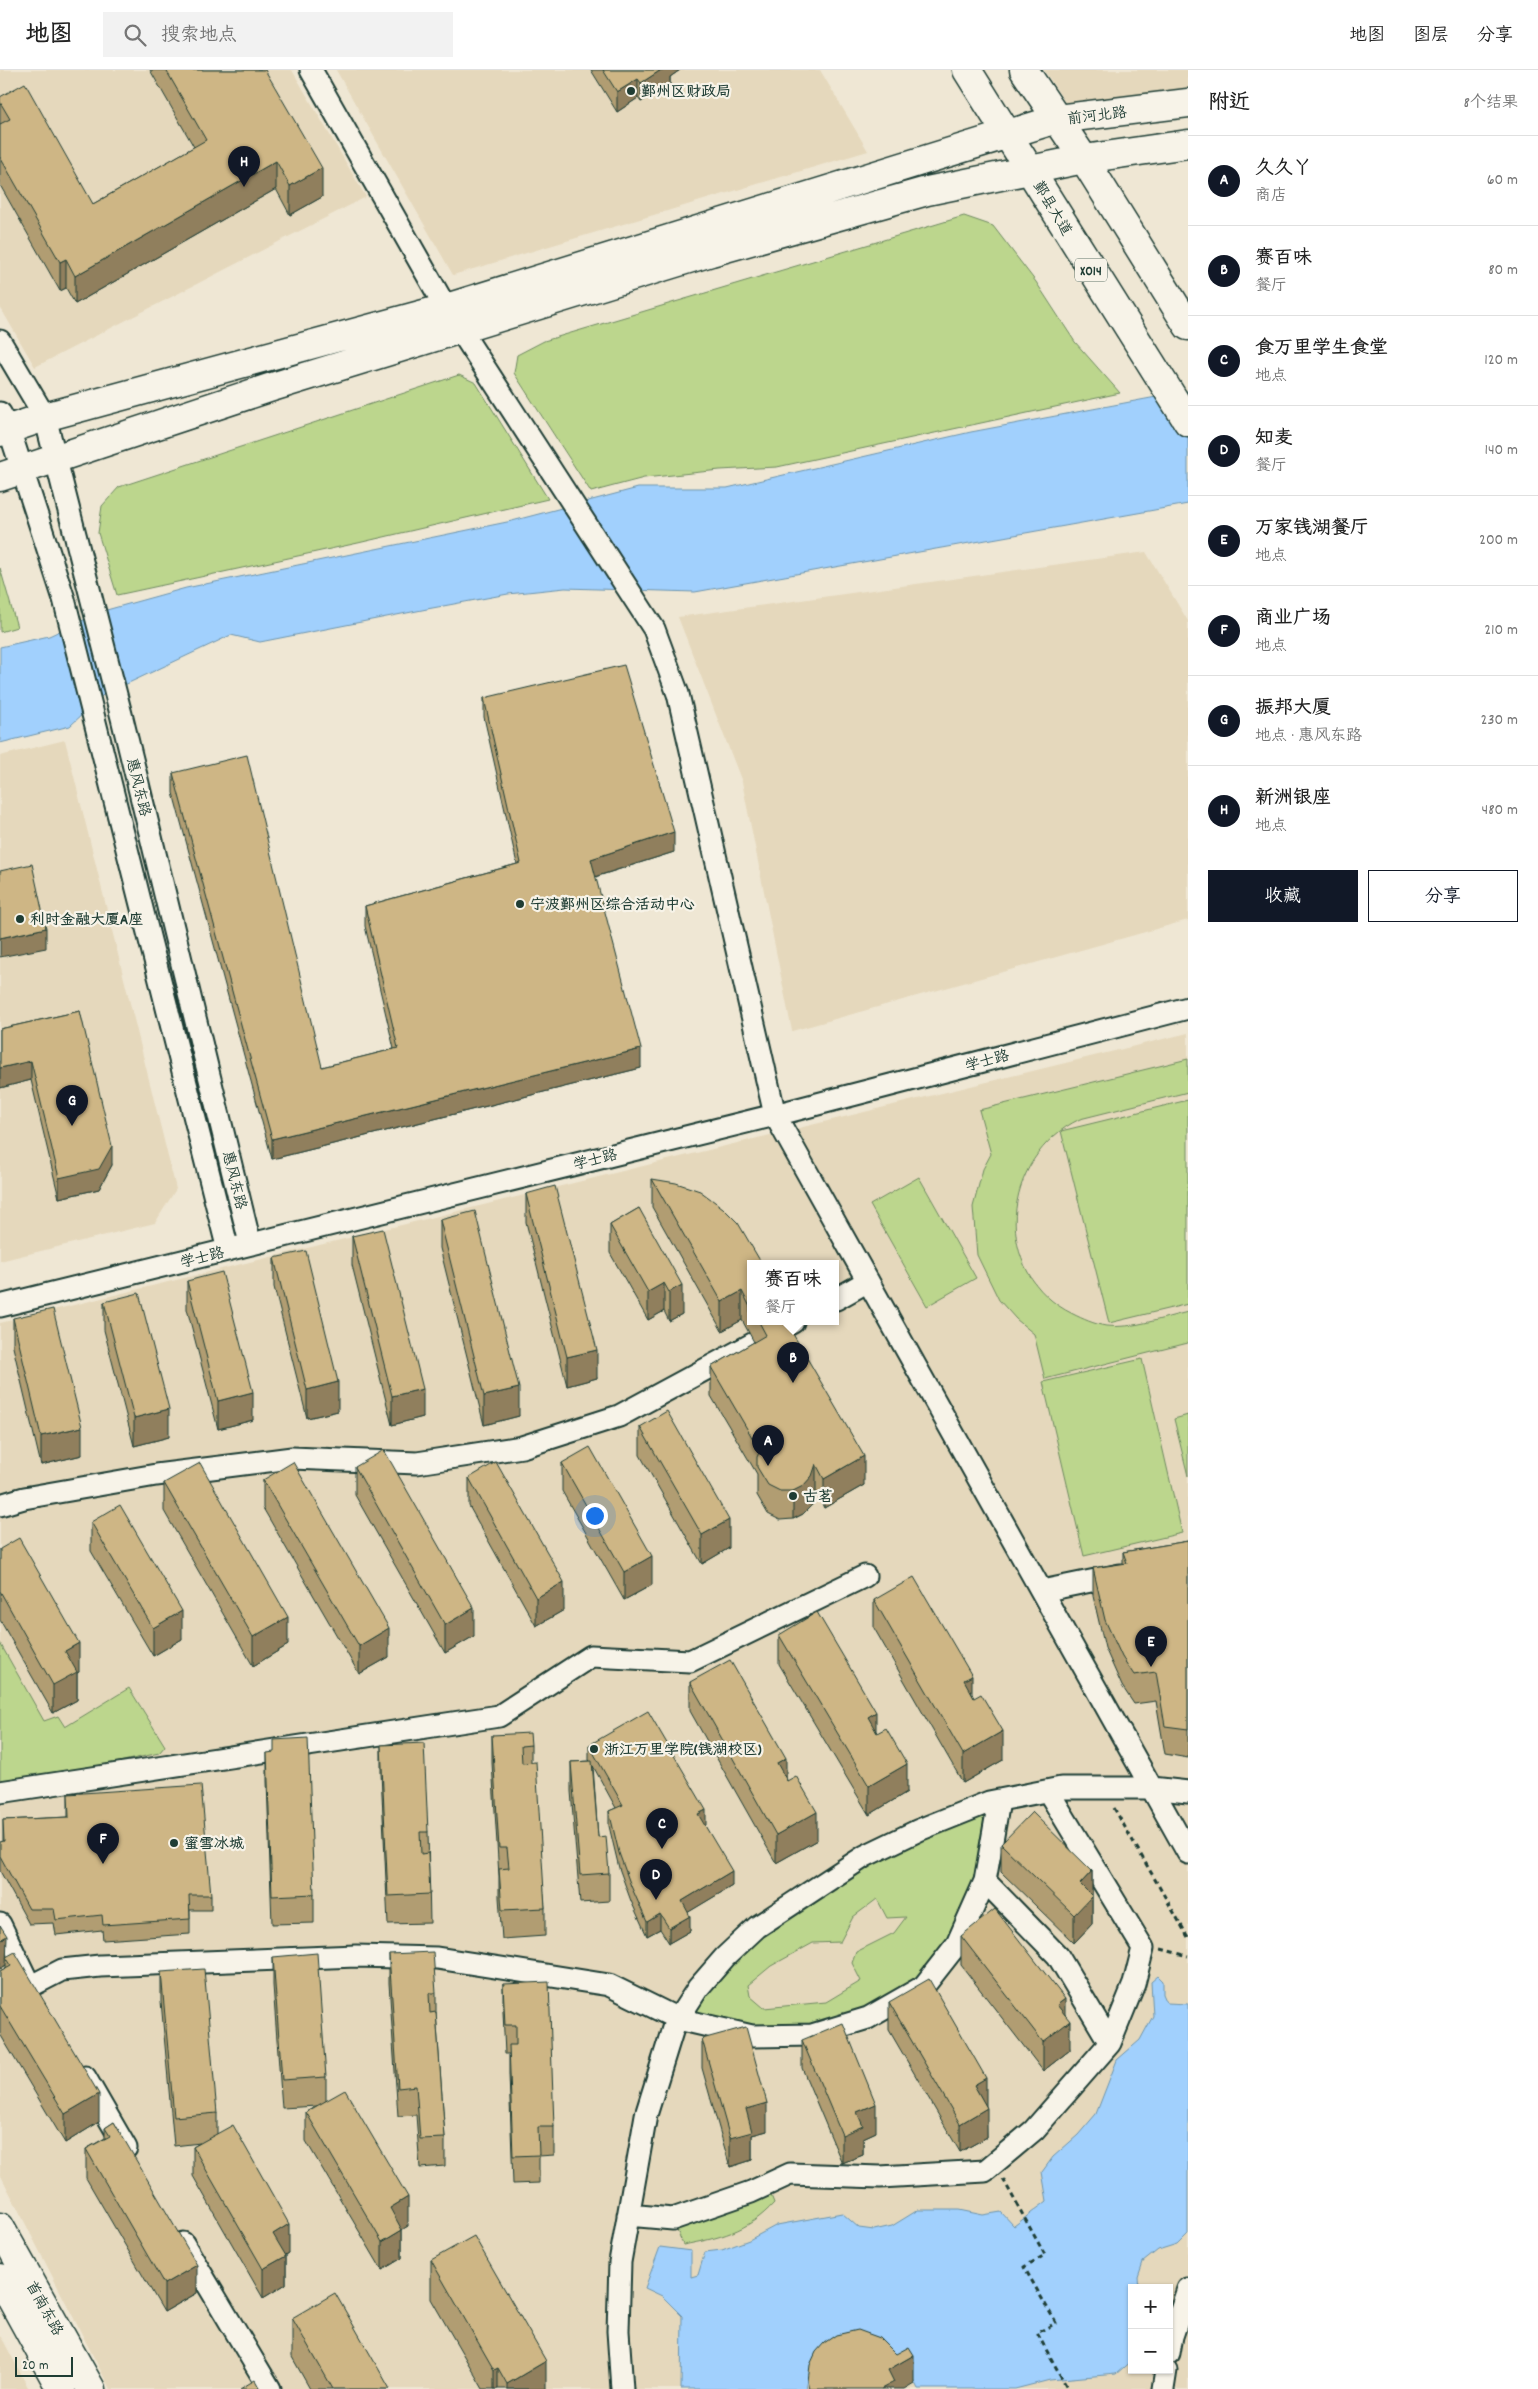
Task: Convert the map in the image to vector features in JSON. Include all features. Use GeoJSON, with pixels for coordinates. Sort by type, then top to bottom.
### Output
{"type":"FeatureCollection","features":[{"type":"Feature","properties":{"kind":"main road","name":"鄞县大道"},"geometry":{"type":"LineString","coordinates":[[967,70],[1188,422]]}},
{"type":"Feature","properties":{"kind":"main road"},"geometry":{"type":"LineString","coordinates":[[1024,70],[1084,159],[1188,326]]}},
{"type":"Feature","properties":{"kind":"main road","name":"前河北路"},"geometry":{"type":"LineString","coordinates":[[453,318],[1057,119],[1188,103]]}},
{"type":"Feature","properties":{"kind":"main road"},"geometry":{"type":"LineString","coordinates":[[3,425],[44,417],[453,318],[730,246],[927,191],[1084,159],[1188,144]]}},
{"type":"Feature","properties":{"kind":"main road"},"geometry":{"type":"LineString","coordinates":[[11,473],[269,388],[453,318]]}},
{"type":"Feature","properties":{"kind":"main road","name":"首南东路"},"geometry":{"type":"LineString","coordinates":[[0,2227],[91,2389]]}},
{"type":"Feature","properties":{"kind":"main road","name":"首南东路"},"geometry":{"type":"LineString","coordinates":[[0,2278],[61,2389]]}},
{"type":"Feature","properties":{"kind":"street"},"geometry":{"type":"LineString","coordinates":[[311,70],[453,318],[654,629],[678,694],[775,1114],[1188,1853]]}},
{"type":"Feature","properties":{"kind":"street","name":"惠风东路"},"geometry":{"type":"LineString","coordinates":[[0,341],[44,417],[56,458],[122,718],[250,1243]]}},
{"type":"Feature","properties":{"kind":"street","name":"惠风东路"},"geometry":{"type":"LineString","coordinates":[[3,425],[11,473],[64,599],[228,1250]]}},
{"type":"Feature","properties":{"kind":"street","name":"学士路"},"geometry":{"type":"LineString","coordinates":[[0,1306],[775,1114],[1188,1008]]}},
{"type":"Feature","properties":{"kind":"street"},"geometry":{"type":"LineString","coordinates":[[839,1297],[868,1281]]}},
{"type":"Feature","properties":{"kind":"street"},"geometry":{"type":"LineString","coordinates":[[0,1505],[24,1498],[156,1475],[292,1458],[417,1462],[522,1446],[619,1416],[787,1325]]}},
{"type":"Feature","properties":{"kind":"street"},"geometry":{"type":"LineString","coordinates":[[1042,1591],[1139,1571]]}},
{"type":"Feature","properties":{"kind":"street"},"geometry":{"type":"LineString","coordinates":[[0,1792],[499,1716],[591,1656],[690,1661],[865,1576]]}},
{"type":"Feature","properties":{"kind":"street"},"geometry":{"type":"LineString","coordinates":[[622,2389],[618,2331],[620,2262],[646,2116],[674,2025],[698,1988],[725,1957],[757,1927],[818,1885],[865,1856],[919,1830],[999,1801],[1061,1788],[1152,1788],[1188,1792]]}},
{"type":"Feature","properties":{"kind":"street"},"geometry":{"type":"LineString","coordinates":[[628,2215],[673,2219],[751,2192],[790,2174],[880,2177],[985,2171],[1034,2130],[1110,2043],[1134,1984],[1143,1948],[1048,1791]]}},
{"type":"Feature","properties":{"kind":"street"},"geometry":{"type":"LineString","coordinates":[[0,1924],[36,1995],[62,1970],[100,1966],[356,1956],[437,1958],[609,1985],[678,2019],[752,2036],[812,2035],[868,2018],[924,1986],[957,1944],[985,1882],[999,1801]]}},
{"type":"Feature","properties":{"kind":"street"},"geometry":{"type":"LineString","coordinates":[[985,1882],[1058,1956],[1110,2043]]}},
{"type":"Feature","properties":{"kind":"street"},"geometry":{"type":"LineString","coordinates":[[76,2063],[137,2165]]}},
{"type":"Feature","properties":{"kind":"street"},"geometry":{"type":"LineString","coordinates":[[172,2225],[270,2389]]}},
{"type":"Feature","properties":{"kind":"street"},"geometry":{"type":"LineString","coordinates":[[1173,2333],[1188,2288]]}},
{"type":"Feature","properties":{"kind":"street"},"geometry":{"type":"LineString","coordinates":[[1163,2389],[1165,2374]]}},
{"type":"Feature","properties":{"kind":"path"},"geometry":{"type":"LineString","coordinates":[[1103,1788],[1188,1937]]}},
{"type":"Feature","properties":{"kind":"path"},"geometry":{"type":"LineString","coordinates":[[994,2164],[1045,2256],[1024,2267],[1056,2323],[1037,2333],[1068,2389]]}},
{"type":"Feature","properties":{"kind":"shaded area"},"geometry":{"type":"Polygon","coordinates":[[[0,70],[292,70],[366,197],[35,367],[0,307],[0,70]]]}},
{"type":"Feature","properties":{"kind":"shaded area"},"geometry":{"type":"Polygon","coordinates":[[[336,70],[820,70],[868,151],[453,275],[336,70]]]}},
{"type":"Feature","properties":{"kind":"shaded area"},"geometry":{"type":"Polygon","coordinates":[[[1044,70],[1188,70],[1188,88],[1066,104],[1044,70]]]}},
{"type":"Feature","properties":{"kind":"shaded area"},"geometry":{"type":"Polygon","coordinates":[[[1146,552],[1188,621],[1188,920],[792,1031],[742,782],[678,617],[1146,552]]]}},
{"type":"Feature","properties":{"kind":"shaded area"},"geometry":{"type":"Polygon","coordinates":[[[65,740],[176,1189],[155,1223],[0,1261],[0,756],[65,740]]]}},
{"type":"Feature","properties":{"kind":"shaded area","name":"浙江万里学院(钱湖校区)"},"geometry":{"type":"Polygon","coordinates":[[[1188,1033],[1188,2389],[110,2389],[0,2174],[0,1323],[1188,1033]]]}},
{"type":"Feature","properties":{"kind":"shaded area"},"geometry":{"type":"Polygon","coordinates":[[[0,2336],[4,2342],[29,2389],[0,2389],[0,2336]]]}},
{"type":"Feature","properties":{"kind":"green space"},"geometry":{"type":"Polygon","coordinates":[[[964,216],[993,226],[1036,282],[1075,342],[1120,393],[777,467],[720,470],[644,478],[591,492],[514,373],[517,355],[544,341],[964,216]]]}},
{"type":"Feature","properties":{"kind":"green space"},"geometry":{"type":"Polygon","coordinates":[[[459,375],[476,383],[548,499],[358,543],[117,595],[98,533],[102,506],[119,487],[459,375]]]}},
{"type":"Feature","properties":{"kind":"green space"},"geometry":{"type":"Polygon","coordinates":[[[0,568],[17,627],[0,632],[0,568]]]}},
{"type":"Feature","properties":{"kind":"green space"},"geometry":{"type":"Polygon","coordinates":[[[1188,1059],[1188,1092],[1080,1119],[1053,1137],[1033,1160],[1021,1187],[1015,1216],[1018,1245],[1028,1272],[1046,1296],[1073,1314],[1093,1323],[1106,1326],[1127,1326],[1188,1312],[1188,1343],[1045,1379],[1034,1334],[1016,1319],[999,1300],[977,1255],[973,1207],[983,1169],[991,1154],[979,1110],[1188,1059]]]}},
{"type":"Feature","properties":{"kind":"green space"},"geometry":{"type":"Polygon","coordinates":[[[1188,1100],[1188,1304],[1109,1323],[1061,1131],[1188,1100]]]}},
{"type":"Feature","properties":{"kind":"green space"},"geometry":{"type":"Polygon","coordinates":[[[919,1177],[976,1278],[927,1306],[870,1205],[919,1177]]]}},
{"type":"Feature","properties":{"kind":"green space"},"geometry":{"type":"Polygon","coordinates":[[[1142,1359],[1182,1533],[1084,1556],[1043,1382],[1142,1359]]]}},
{"type":"Feature","properties":{"kind":"green space"},"geometry":{"type":"Polygon","coordinates":[[[1188,1415],[1188,1476],[1174,1419],[1188,1415]]]}},
{"type":"Feature","properties":{"kind":"green space"},"geometry":{"type":"Polygon","coordinates":[[[0,1643],[44,1721],[58,1716],[65,1727],[129,1688],[165,1746],[159,1753],[74,1772],[0,1780],[0,1643]]]}},
{"type":"Feature","properties":{"kind":"green space"},"geometry":{"type":"Polygon","coordinates":[[[993,1806],[979,1887],[922,1985],[815,2032],[754,2032],[685,2014],[727,1958],[838,1876],[993,1806]],[[877,1899],[853,1917],[840,1942],[813,1943],[771,1966],[748,1985],[750,1996],[764,2008],[826,2002],[861,1981],[852,1963],[856,1952],[894,1933],[906,1917],[887,1918],[877,1899]]]}},
{"type":"Feature","properties":{"kind":"green space"},"geometry":{"type":"Polygon","coordinates":[[[767,2185],[774,2203],[754,2221],[721,2236],[683,2245],[673,2219],[767,2185]]]}},
{"type":"Feature","properties":{"kind":"water"},"geometry":{"type":"Polygon","coordinates":[[[1188,391],[1188,504],[695,592],[565,588],[508,594],[260,642],[231,635],[103,695],[70,726],[0,743],[0,647],[49,636],[103,611],[186,588],[512,521],[638,488],[727,488],[971,432],[1188,391]]]}},
{"type":"Feature","properties":{"kind":"water"},"geometry":{"type":"Polygon","coordinates":[[[1158,1976],[1163,1981],[1163,1994],[1167,2003],[1188,2004],[1188,2233],[1177,2244],[1158,2250],[1143,2262],[1138,2277],[1139,2284],[1128,2284],[1128,2364],[1116,2374],[1050,2380],[1015,2389],[918,2389],[910,2373],[819,2365],[808,2380],[806,2389],[681,2389],[682,2316],[662,2296],[645,2288],[660,2247],[691,2251],[691,2277],[698,2275],[705,2252],[722,2250],[749,2240],[777,2225],[842,2213],[859,2228],[874,2230],[892,2226],[918,2210],[959,2210],[983,2215],[1001,2212],[1014,2226],[1047,2201],[1042,2172],[1053,2157],[1078,2135],[1096,2114],[1117,2060],[1140,2040],[1153,2016],[1151,1982],[1158,1976]]]}},
{"type":"Feature","properties":{"kind":"building"},"geometry":{"type":"Polygon","coordinates":[[[166,70],[265,70],[322,168],[290,186],[276,161],[75,276],[66,259],[60,262],[0,157],[0,124],[10,119],[0,102],[0,97],[25,83],[93,204],[206,140],[166,70]]]}},
{"type":"Feature","properties":{"kind":"building"},"geometry":{"type":"Polygon","coordinates":[[[603,70],[661,70],[641,83],[638,79],[617,92],[603,70]]]}},
{"type":"Feature","properties":{"kind":"building","name":"宁波鄞州区综合活动中心"},"geometry":{"type":"Polygon","coordinates":[[[624,665],[674,832],[591,859],[641,1049],[272,1139],[173,773],[247,755],[322,1067],[398,1048],[365,906],[521,863],[484,698],[624,665]]]}},
{"type":"Feature","properties":{"kind":"building","name":"利时金融大厦A座"},"geometry":{"type":"Polygon","coordinates":[[[32,864],[46,928],[0,938],[0,871],[32,864]]]}},
{"type":"Feature","properties":{"kind":"building"},"geometry":{"type":"Polygon","coordinates":[[[80,1011],[112,1146],[99,1169],[59,1178],[31,1061],[0,1068],[0,1029],[80,1011]]]}},
{"type":"Feature","properties":{"kind":"building"},"geometry":{"type":"Polygon","coordinates":[[[652,1179],[676,1183],[700,1191],[723,1208],[738,1223],[760,1260],[747,1260],[747,1301],[742,1291],[722,1302],[652,1179]]]}},
{"type":"Feature","properties":{"kind":"building"},"geometry":{"type":"Polygon","coordinates":[[[555,1186],[597,1350],[567,1357],[526,1194],[555,1186]]]}},
{"type":"Feature","properties":{"kind":"building"},"geometry":{"type":"Polygon","coordinates":[[[639,1208],[682,1285],[669,1292],[664,1283],[648,1292],[610,1225],[639,1208]]]}},
{"type":"Feature","properties":{"kind":"building"},"geometry":{"type":"Polygon","coordinates":[[[475,1211],[519,1388],[484,1396],[440,1220],[475,1211]]]}},
{"type":"Feature","properties":{"kind":"building"},"geometry":{"type":"Polygon","coordinates":[[[383,1229],[423,1389],[392,1396],[352,1236],[383,1229]]]}},
{"type":"Feature","properties":{"kind":"building"},"geometry":{"type":"Polygon","coordinates":[[[306,1251],[338,1382],[307,1390],[274,1258],[306,1251]]]}},
{"type":"Feature","properties":{"kind":"building"},"geometry":{"type":"Polygon","coordinates":[[[222,1272],[253,1392],[218,1401],[187,1281],[222,1272]]]}},
{"type":"Feature","properties":{"kind":"building"},"geometry":{"type":"Polygon","coordinates":[[[139,1293],[169,1409],[134,1418],[104,1302],[139,1293]]]}},
{"type":"Feature","properties":{"kind":"building"},"geometry":{"type":"Polygon","coordinates":[[[53,1309],[82,1427],[41,1436],[13,1318],[53,1309]]]}},
{"type":"Feature","properties":{"kind":"building"},"geometry":{"type":"Polygon","coordinates":[[[761,1325],[788,1325],[864,1456],[824,1479],[816,1464],[812,1476],[803,1486],[793,1491],[780,1491],[768,1485],[757,1467],[757,1457],[760,1451],[711,1367],[766,1335],[761,1325]]]}},
{"type":"Feature","properties":{"kind":"building"},"geometry":{"type":"Polygon","coordinates":[[[667,1411],[729,1520],[702,1535],[640,1427],[667,1411]]]}},
{"type":"Feature","properties":{"kind":"building"},"geometry":{"type":"Polygon","coordinates":[[[590,1447],[652,1556],[624,1572],[562,1463],[590,1447]]]}},
{"type":"Feature","properties":{"kind":"building"},"geometry":{"type":"Polygon","coordinates":[[[384,1450],[474,1608],[445,1625],[355,1467],[384,1450]]]}},
{"type":"Feature","properties":{"kind":"building"},"geometry":{"type":"Polygon","coordinates":[[[293,1462],[389,1628],[359,1646],[263,1480],[293,1462]]]}},
{"type":"Feature","properties":{"kind":"building"},"geometry":{"type":"Polygon","coordinates":[[[496,1462],[564,1582],[536,1598],[469,1478],[496,1462]]]}},
{"type":"Feature","properties":{"kind":"building"},"geometry":{"type":"Polygon","coordinates":[[[200,1463],[288,1617],[253,1637],[164,1483],[200,1463]]]}},
{"type":"Feature","properties":{"kind":"building"},"geometry":{"type":"Polygon","coordinates":[[[120,1505],[182,1611],[153,1628],[91,1522],[120,1505]]]}},
{"type":"Feature","properties":{"kind":"building"},"geometry":{"type":"Polygon","coordinates":[[[19,1538],[79,1643],[65,1651],[77,1672],[53,1685],[0,1591],[0,1549],[19,1538]]]}},
{"type":"Feature","properties":{"kind":"building"},"geometry":{"type":"Polygon","coordinates":[[[1188,1541],[1188,1729],[1165,1726],[1156,1672],[1134,1675],[1122,1657],[1105,1620],[1093,1568],[1127,1563],[1123,1552],[1188,1541]]]}},
{"type":"Feature","properties":{"kind":"building"},"geometry":{"type":"Polygon","coordinates":[[[914,1577],[972,1676],[964,1680],[974,1698],[981,1694],[1003,1731],[963,1754],[874,1600],[914,1577]]]}},
{"type":"Feature","properties":{"kind":"building"},"geometry":{"type":"Polygon","coordinates":[[[817,1612],[876,1712],[868,1717],[877,1733],[886,1728],[907,1764],[869,1786],[779,1635],[817,1612]]]}},
{"type":"Feature","properties":{"kind":"building"},"geometry":{"type":"Polygon","coordinates":[[[730,1660],[786,1758],[777,1763],[787,1781],[796,1776],[817,1812],[776,1835],[690,1682],[730,1660]]]}},
{"type":"Feature","properties":{"kind":"building"},"geometry":{"type":"Polygon","coordinates":[[[648,1711],[706,1810],[698,1814],[732,1871],[682,1901],[690,1916],[669,1928],[660,1914],[647,1922],[631,1886],[619,1853],[609,1811],[623,1805],[589,1745],[648,1711]]]}},
{"type":"Feature","properties":{"kind":"building"},"geometry":{"type":"Polygon","coordinates":[[[530,1733],[531,1745],[521,1746],[522,1763],[536,1762],[545,1908],[502,1910],[499,1869],[509,1868],[507,1848],[499,1848],[492,1735],[530,1733]]]}},
{"type":"Feature","properties":{"kind":"building"},"geometry":{"type":"Polygon","coordinates":[[[308,1738],[314,1894],[272,1896],[267,1753],[274,1752],[274,1740],[308,1738]]]}},
{"type":"Feature","properties":{"kind":"building"},"geometry":{"type":"Polygon","coordinates":[[[424,1743],[428,1832],[420,1832],[421,1854],[428,1853],[430,1894],[388,1896],[381,1745],[424,1743]]]}},
{"type":"Feature","properties":{"kind":"building"},"geometry":{"type":"Polygon","coordinates":[[[592,1761],[598,1837],[606,1836],[609,1873],[580,1875],[571,1762],[592,1761]]]}},
{"type":"Feature","properties":{"kind":"building"},"geometry":{"type":"Polygon","coordinates":[[[201,1785],[211,1895],[189,1895],[190,1919],[103,1925],[102,1915],[56,1920],[54,1909],[29,1909],[0,1856],[0,1842],[4,1841],[3,1820],[69,1817],[68,1794],[201,1785]]]}},
{"type":"Feature","properties":{"kind":"building"},"geometry":{"type":"Polygon","coordinates":[[[1032,1812],[1092,1871],[1080,1884],[1092,1896],[1074,1915],[1001,1844],[1032,1812]]]}},
{"type":"Feature","properties":{"kind":"building"},"geometry":{"type":"Polygon","coordinates":[[[995,1909],[1065,1999],[1057,2005],[1070,2021],[1043,2042],[961,1936],[995,1909]]]}},
{"type":"Feature","properties":{"kind":"building"},"geometry":{"type":"Polygon","coordinates":[[[0,1925],[7,1936],[0,1940],[0,1925]]]}},
{"type":"Feature","properties":{"kind":"building"},"geometry":{"type":"Polygon","coordinates":[[[15,1952],[99,2094],[65,2114],[0,2006],[0,1971],[11,1965],[6,1957],[15,1952]]]}},
{"type":"Feature","properties":{"kind":"building"},"geometry":{"type":"Polygon","coordinates":[[[433,1952],[436,1993],[429,1993],[430,2013],[436,2012],[445,2138],[420,2139],[416,2086],[398,2088],[389,1954],[433,1952]]]}},
{"type":"Feature","properties":{"kind":"building"},"geometry":{"type":"Polygon","coordinates":[[[317,1953],[326,2077],[282,2080],[273,1957],[317,1953]]]}},
{"type":"Feature","properties":{"kind":"building"},"geometry":{"type":"Polygon","coordinates":[[[204,1969],[217,2113],[174,2117],[161,1972],[204,1969]]]}},
{"type":"Feature","properties":{"kind":"building"},"geometry":{"type":"Polygon","coordinates":[[[929,1979],[986,2078],[974,2085],[987,2108],[960,2124],[889,2002],[929,1979]]]}},
{"type":"Feature","properties":{"kind":"building"},"geometry":{"type":"Polygon","coordinates":[[[549,1982],[554,2127],[538,2127],[539,2155],[513,2156],[509,2045],[516,2045],[516,2025],[505,2025],[503,1984],[549,1982]]]}},
{"type":"Feature","properties":{"kind":"building"},"geometry":{"type":"Polygon","coordinates":[[[843,2023],[876,2104],[857,2112],[863,2126],[842,2135],[802,2040],[843,2023]]]}},
{"type":"Feature","properties":{"kind":"building"},"geometry":{"type":"Polygon","coordinates":[[[746,2027],[767,2103],[746,2109],[752,2132],[730,2138],[702,2039],[746,2027]]]}},
{"type":"Feature","properties":{"kind":"building"},"geometry":{"type":"Polygon","coordinates":[[[345,2090],[408,2197],[390,2208],[402,2230],[382,2242],[306,2112],[345,2090]]]}},
{"type":"Feature","properties":{"kind":"building"},"geometry":{"type":"Polygon","coordinates":[[[114,2122],[197,2265],[164,2284],[86,2149],[110,2136],[105,2128],[114,2122]]]}},
{"type":"Feature","properties":{"kind":"building"},"geometry":{"type":"Polygon","coordinates":[[[233,2125],[289,2224],[273,2234],[286,2256],[263,2269],[193,2147],[233,2125]]]}},
{"type":"Feature","properties":{"kind":"building"},"geometry":{"type":"Polygon","coordinates":[[[474,2236],[546,2361],[507,2384],[498,2368],[494,2370],[431,2260],[474,2236]]]}},
{"type":"Feature","properties":{"kind":"building"},"geometry":{"type":"Polygon","coordinates":[[[335,2293],[390,2389],[333,2389],[292,2318],[335,2293]]]}},
{"type":"Feature","properties":{"kind":"building"},"geometry":{"type":"Polygon","coordinates":[[[858,2330],[880,2338],[896,2354],[909,2347],[914,2355],[888,2370],[894,2382],[881,2389],[810,2389],[808,2381],[810,2365],[816,2352],[824,2343],[836,2335],[858,2330]]]}},
{"type":"Feature","properties":{"kind":"building"},"geometry":{"type":"Polygon","coordinates":[[[255,2380],[260,2389],[240,2389],[255,2380]]]}},
{"type":"Feature","properties":{"kind":"place","name":"鄞州区财政局"},"geometry":{"type":"Point","coordinates":[631,91]}},
{"type":"Feature","properties":{"kind":"place","name":"新洲银座"},"geometry":{"type":"Point","coordinates":[244,187]}},
{"type":"Feature","properties":{"kind":"place","name":"宁波鄞州区综合活动中心"},"geometry":{"type":"Point","coordinates":[520,904]}},
{"type":"Feature","properties":{"kind":"place","name":"利时金融大厦A座"},"geometry":{"type":"Point","coordinates":[20,919]}},
{"type":"Feature","properties":{"kind":"place","name":"振邦大厦"},"geometry":{"type":"Point","coordinates":[72,1126]}},
{"type":"Feature","properties":{"kind":"place","name":"赛百味"},"geometry":{"type":"Point","coordinates":[793,1383]}},
{"type":"Feature","properties":{"kind":"place","name":"久久丫"},"geometry":{"type":"Point","coordinates":[768,1466]}},
{"type":"Feature","properties":{"kind":"place","name":"古茗"},"geometry":{"type":"Point","coordinates":[793,1496]}},
{"type":"Feature","properties":{"kind":"place","name":"万家钱湖餐厅"},"geometry":{"type":"Point","coordinates":[1151,1667]}},
{"type":"Feature","properties":{"kind":"place","name":"浙江万里学院(钱湖校区)"},"geometry":{"type":"Point","coordinates":[594,1749]}},
{"type":"Feature","properties":{"kind":"place","name":"蜜雪冰城"},"geometry":{"type":"Point","coordinates":[174,1843]}},
{"type":"Feature","properties":{"kind":"place","name":"食万里学生食堂"},"geometry":{"type":"Point","coordinates":[662,1849]}},
{"type":"Feature","properties":{"kind":"place","name":"商业广场"},"geometry":{"type":"Point","coordinates":[103,1864]}},
{"type":"Feature","properties":{"kind":"place","name":"知麦"},"geometry":{"type":"Point","coordinates":[656,1900]}}]}
